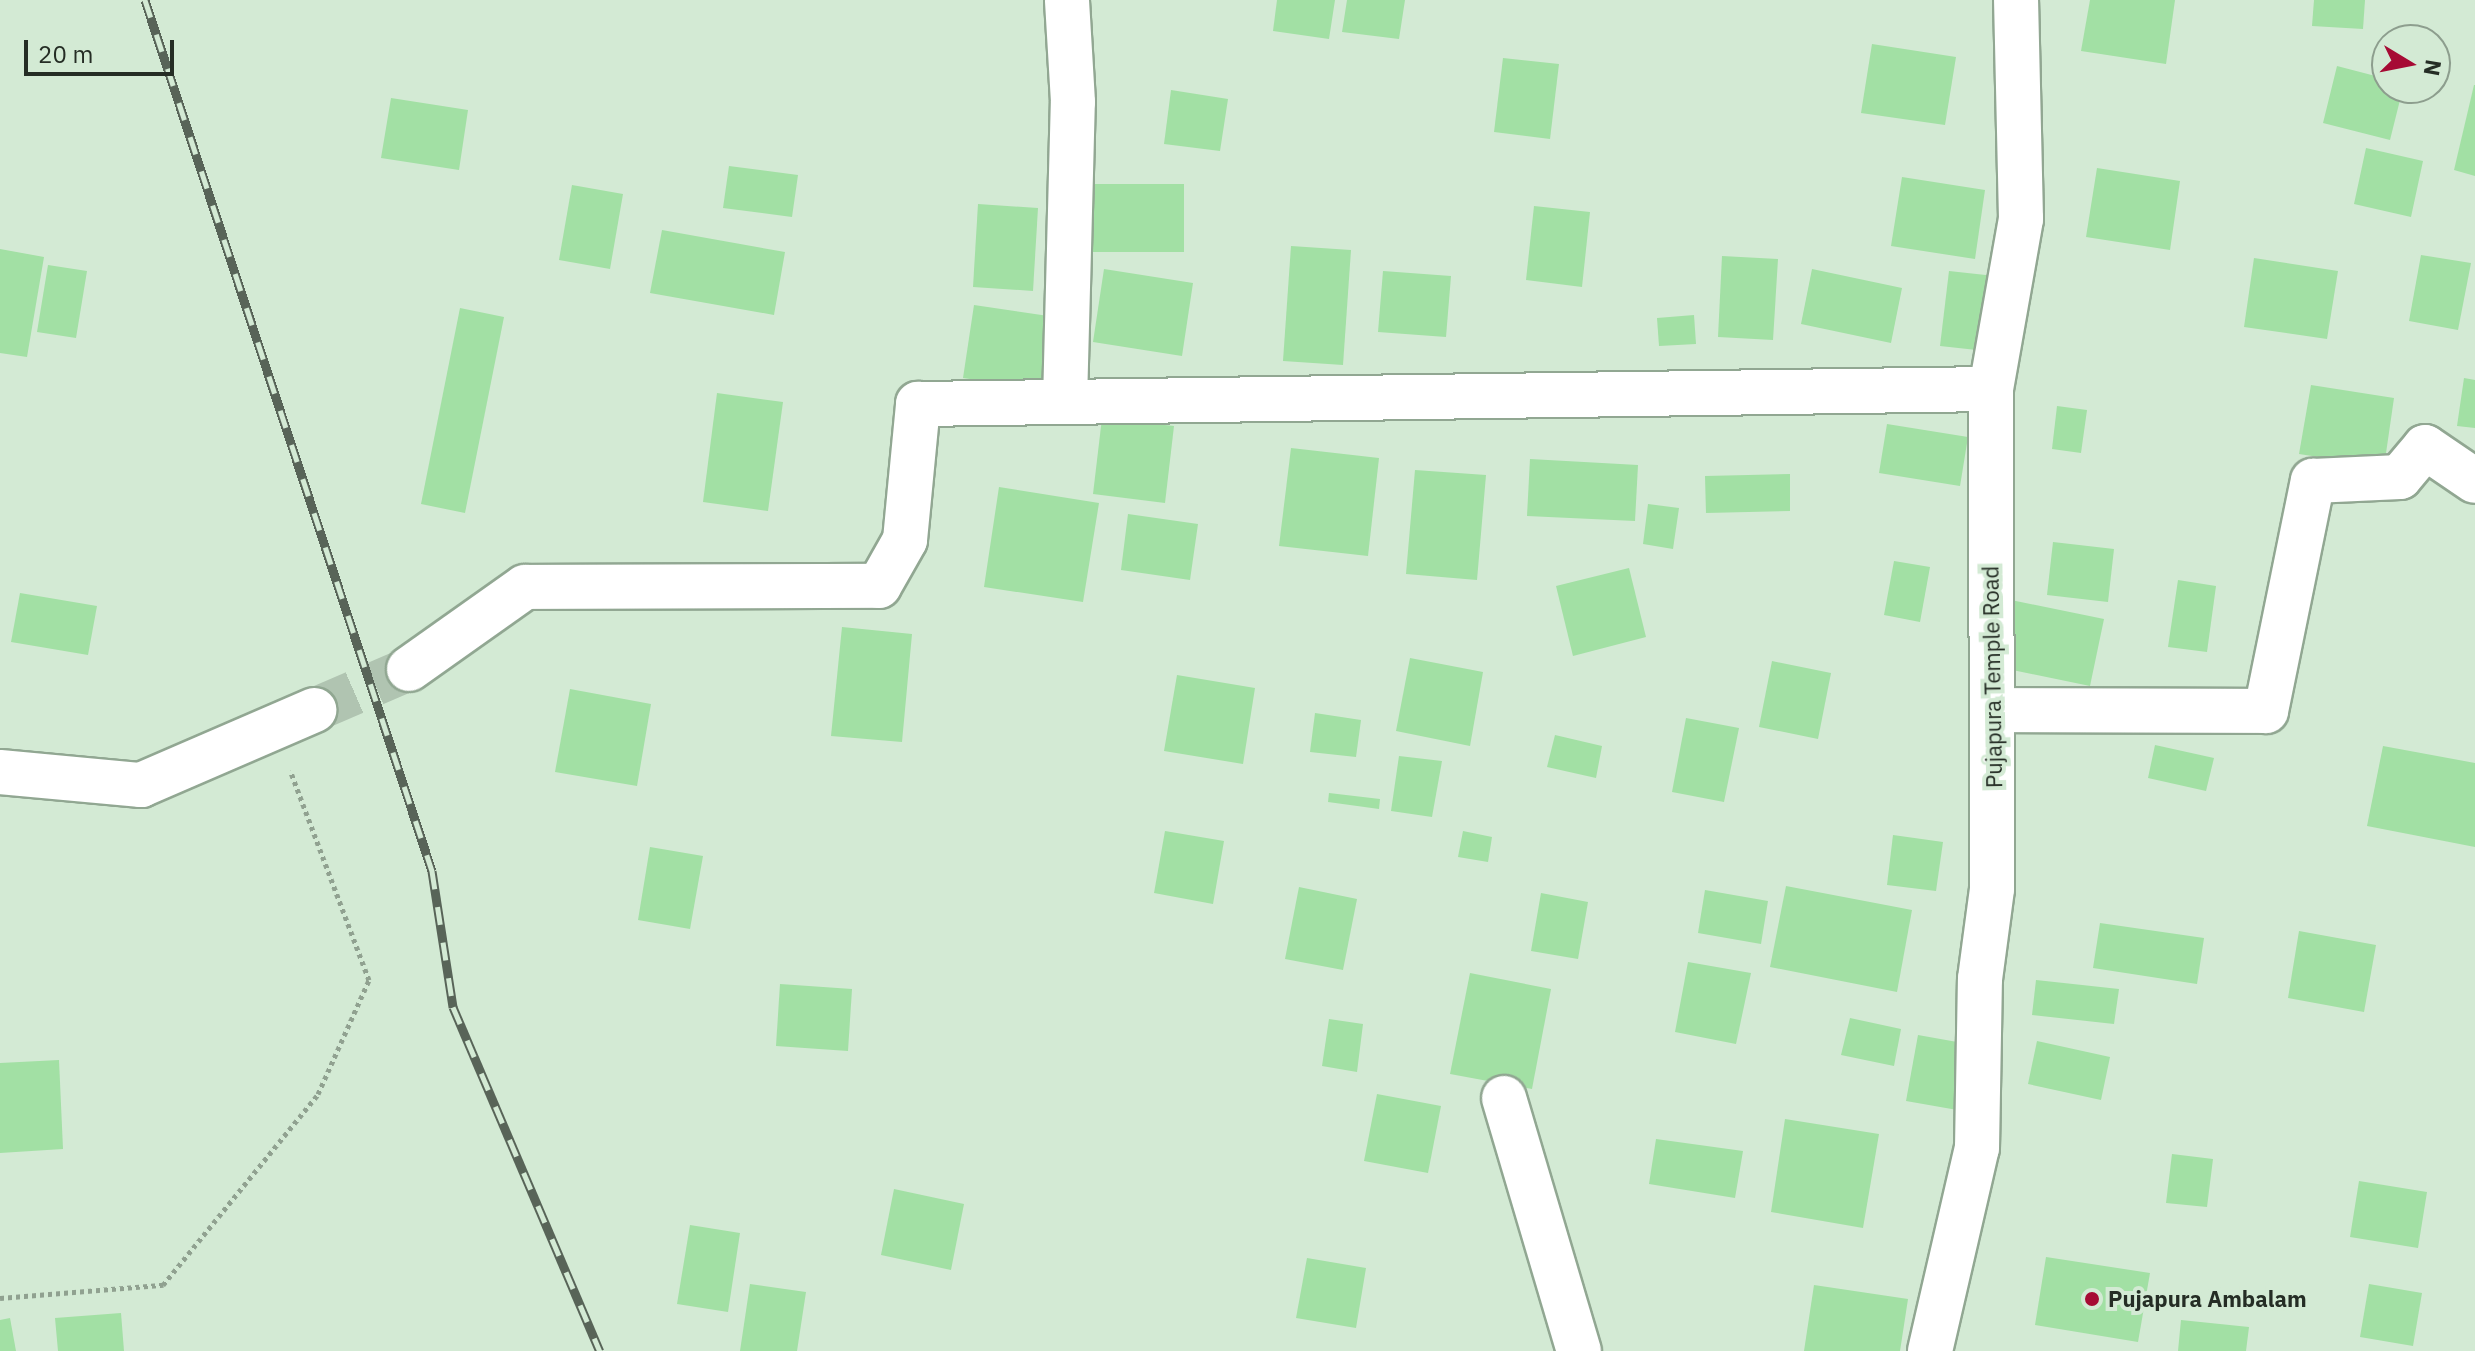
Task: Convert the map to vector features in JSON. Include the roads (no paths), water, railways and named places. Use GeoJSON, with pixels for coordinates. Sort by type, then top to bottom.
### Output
{"type":"FeatureCollection","features":[{"type":"Feature","properties":{"kind":"street"},"geometry":{"type":"LineString","coordinates":[[1065,402],[1073,102],[1067,0]]}},
{"type":"Feature","properties":{"kind":"street","name":"Pujapura Temple Road"},"geometry":{"type":"LineString","coordinates":[[1930,1351],[1977,1148],[1980,979],[1992,889],[1991,389],[2021,219],[2016,0]]}},
{"type":"Feature","properties":{"kind":"street"},"geometry":{"type":"LineString","coordinates":[[409,669],[525,587],[879,586],[905,540],[918,404],[1991,389]]}},
{"type":"Feature","properties":{"kind":"street"},"geometry":{"type":"LineString","coordinates":[[1994,710],[2266,711],[2313,481],[2400,477],[2425,447],[2475,481]]}},
{"type":"Feature","properties":{"kind":"street"},"geometry":{"type":"LineString","coordinates":[[0,772],[141,785],[314,710]]}},
{"type":"Feature","properties":{"kind":"street"},"geometry":{"type":"LineString","coordinates":[[1504,1098],[1579,1351]]}},
{"type":"Feature","properties":{"kind":"tunnel"},"geometry":{"type":"LineString","coordinates":[[314,710],[409,669]]}},
{"type":"Feature","properties":{"kind":"railway"},"geometry":{"type":"LineString","coordinates":[[145,0],[432,871],[453,1007],[600,1351]]}},
{"type":"Feature","properties":{"kind":"place","name":"Pujapura Ambalam"},"geometry":{"type":"Point","coordinates":[2092,1299]}}]}
